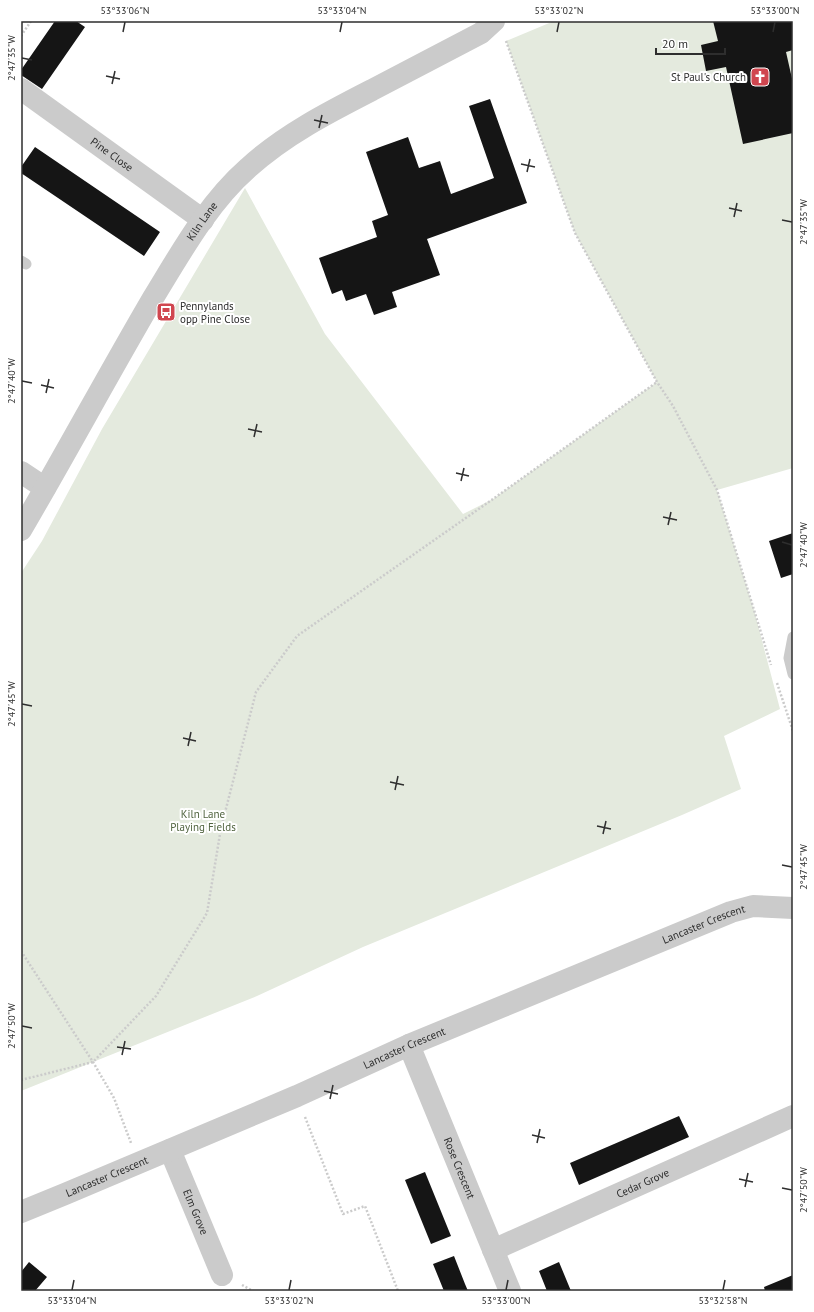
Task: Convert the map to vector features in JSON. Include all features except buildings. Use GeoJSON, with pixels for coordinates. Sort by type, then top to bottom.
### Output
{"type":"FeatureCollection","features":[{"type":"Feature","properties":{"kind":"street","name":"Kiln Lane"},"geometry":{"type":"LineString","coordinates":[[21,530],[124,348],[167,276],[203,220],[223,193],[247,168],[275,146],[307,126],[348,102],[481,32],[498,28]]}},
{"type":"Feature","properties":{"kind":"street","name":"Pine Close"},"geometry":{"type":"LineString","coordinates":[[21,90],[203,220]]}},
{"type":"Feature","properties":{"kind":"street"},"geometry":{"type":"LineString","coordinates":[[21,472],[45,488]]}},
{"type":"Feature","properties":{"kind":"street","name":"Lancaster Crescent"},"geometry":{"type":"LineString","coordinates":[[21,1212],[297,1096],[409,1045],[731,912],[753,906],[793,908]]}},
{"type":"Feature","properties":{"kind":"street","name":"Rose Crescent"},"geometry":{"type":"LineString","coordinates":[[409,1045],[510,1291]]}},
{"type":"Feature","properties":{"kind":"street","name":"Cedar Grove"},"geometry":{"type":"LineString","coordinates":[[493,1250],[793,1116]]}},
{"type":"Feature","properties":{"kind":"street","name":"Elm Grove"},"geometry":{"type":"LineString","coordinates":[[170,1150],[222,1275]]}},
{"type":"Feature","properties":{"kind":"lane"},"geometry":{"type":"LineString","coordinates":[[793,636],[790,658],[793,674]]}},
{"type":"Feature","properties":{"kind":"path"},"geometry":{"type":"LineString","coordinates":[[21,36],[31,21]]}},
{"type":"Feature","properties":{"kind":"path"},"geometry":{"type":"LineString","coordinates":[[498,28],[575,233],[657,382],[673,406],[717,490],[772,668]]}},
{"type":"Feature","properties":{"kind":"path"},"geometry":{"type":"LineString","coordinates":[[21,1080],[93,1062],[156,996],[207,913],[221,828],[256,692],[297,636],[657,382]]}},
{"type":"Feature","properties":{"kind":"path"},"geometry":{"type":"LineString","coordinates":[[777,683],[793,731]]}},
{"type":"Feature","properties":{"kind":"path"},"geometry":{"type":"LineString","coordinates":[[21,951],[93,1062],[114,1098],[138,1163]]}},
{"type":"Feature","properties":{"kind":"path"},"geometry":{"type":"LineString","coordinates":[[297,1096],[342,1214],[366,1206],[398,1291]]}},
{"type":"Feature","properties":{"kind":"green space","name":"Kiln Lane Playing Fields"},"geometry":{"type":"Polygon","coordinates":[[[554,21],[793,21],[793,468],[717,490],[754,610],[780,709],[724,736],[741,789],[682,815],[363,947],[257,996],[21,1091],[21,573],[42,541],[102,429],[245,188],[325,334],[463,514],[493,499],[657,382],[575,233],[506,41],[554,21]]]}},
{"type":"Feature","properties":{"kind":"place","name":"St Paul's Church"},"geometry":{"type":"Point","coordinates":[760,77]}},
{"type":"Feature","properties":{"kind":"place","name":"Pennylands opp Pine Close"},"geometry":{"type":"Point","coordinates":[166,312]}}]}
